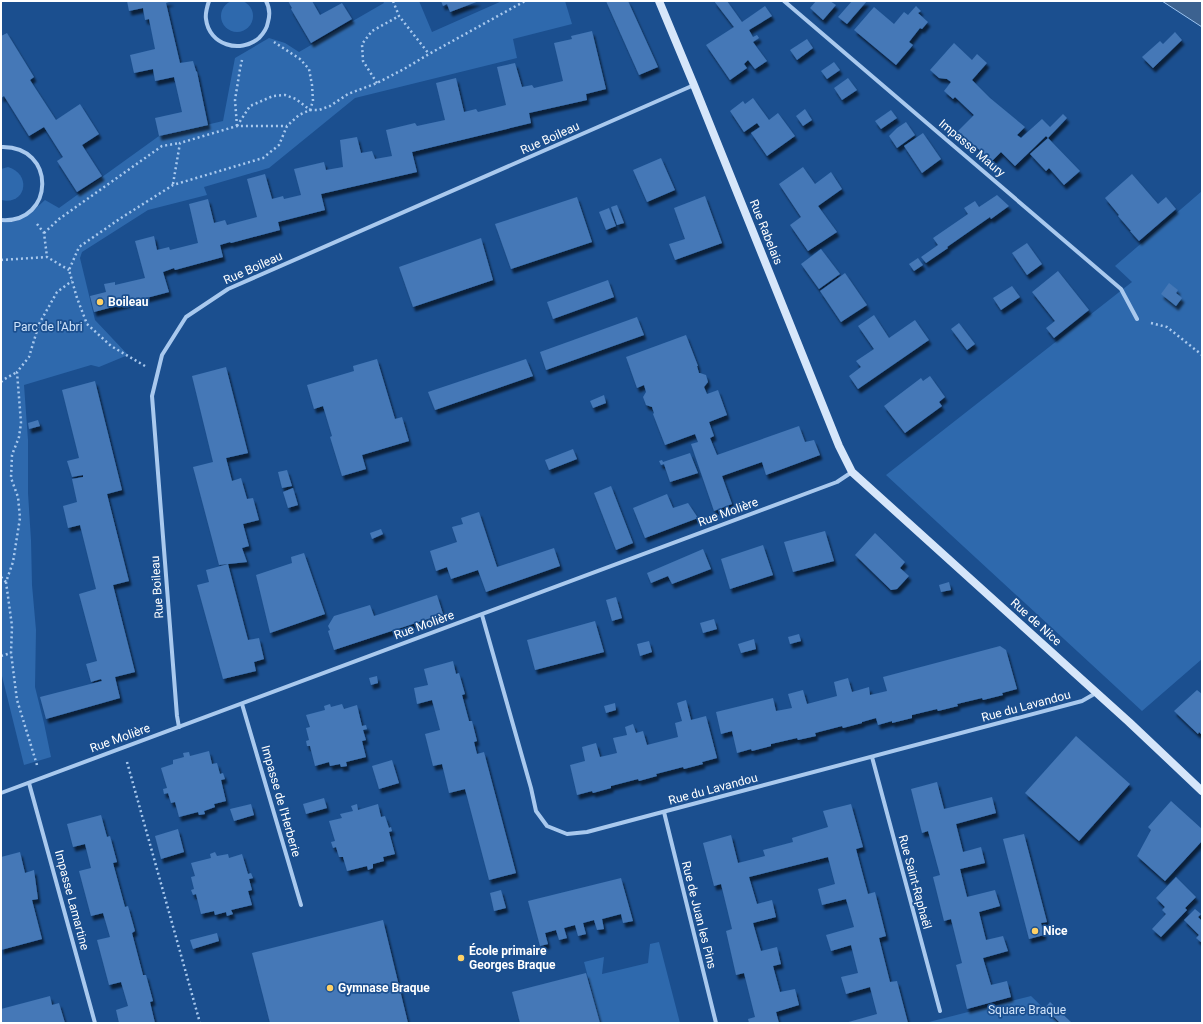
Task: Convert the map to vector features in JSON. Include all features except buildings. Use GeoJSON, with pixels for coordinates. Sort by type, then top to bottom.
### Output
{"type":"FeatureCollection","features":[{"type":"Feature","properties":{"kind":"street"},"geometry":{"type":"LineString","coordinates":[[209,1],[206,10],[206,20],[210,30],[216,39],[235,47],[246,46],[262,35],[268,26],[270,15],[266,1]]}},
{"type":"Feature","properties":{"kind":"street","name":"Rue Rabelais"},"geometry":{"type":"LineString","coordinates":[[659,1],[836,438],[852,472]]}},
{"type":"Feature","properties":{"kind":"street","name":"Impasse Maury"},"geometry":{"type":"LineString","coordinates":[[784,1],[1121,289],[1137,319]]}},
{"type":"Feature","properties":{"kind":"street","name":"Rue Boileau"},"geometry":{"type":"LineString","coordinates":[[179,727],[176,710],[152,396],[162,355],[186,317],[228,289],[694,85]]}},
{"type":"Feature","properties":{"kind":"street"},"geometry":{"type":"LineString","coordinates":[[1,147],[14,148],[25,152],[34,160],[40,170],[43,182],[42,194],[37,205],[28,213],[19,218],[9,221],[1,220]]}},
{"type":"Feature","properties":{"kind":"street","name":"Rue Molière"},"geometry":{"type":"LineString","coordinates":[[1,793],[837,482],[852,472]]}},
{"type":"Feature","properties":{"kind":"street","name":"Rue de Nice"},"geometry":{"type":"LineString","coordinates":[[852,472],[1097,692],[1202,791]]}},
{"type":"Feature","properties":{"kind":"street","name":"Rue du Lavandou"},"geometry":{"type":"LineString","coordinates":[[482,614],[536,810],[547,826],[568,834],[587,832],[1082,701],[1097,692]]}},
{"type":"Feature","properties":{"kind":"street","name":"Impasse de l'Herberie"},"geometry":{"type":"LineString","coordinates":[[242,704],[301,904]]}},
{"type":"Feature","properties":{"kind":"street","name":"Rue Saint-Raphaël"},"geometry":{"type":"LineString","coordinates":[[872,757],[940,1011]]}},
{"type":"Feature","properties":{"kind":"street","name":"Impasse Lamartine"},"geometry":{"type":"LineString","coordinates":[[29,783],[95,1023]]}},
{"type":"Feature","properties":{"kind":"street","name":"Rue de Juan les Pins"},"geometry":{"type":"LineString","coordinates":[[664,812],[716,1023]]}},
{"type":"Feature","properties":{"kind":"path"},"geometry":{"type":"LineString","coordinates":[[393,1],[399,16],[429,54]]}},
{"type":"Feature","properties":{"kind":"path"},"geometry":{"type":"LineString","coordinates":[[158,373],[111,346],[87,324],[77,298],[69,270],[79,247],[173,185],[263,158],[279,145],[287,126],[299,115],[310,110],[319,110],[330,106],[348,94],[377,83],[404,70],[429,54],[525,1]]}},
{"type":"Feature","properties":{"kind":"path"},"geometry":{"type":"LineString","coordinates":[[377,83],[363,61],[362,44],[372,32],[399,16]]}},
{"type":"Feature","properties":{"kind":"path"},"geometry":{"type":"LineString","coordinates":[[262,35],[300,59],[309,68],[313,101],[310,110]]}},
{"type":"Feature","properties":{"kind":"path"},"geometry":{"type":"LineString","coordinates":[[238,126],[235,100],[240,69],[246,46]]}},
{"type":"Feature","properties":{"kind":"path"},"geometry":{"type":"LineString","coordinates":[[238,126],[250,106],[273,96],[285,95],[296,100],[310,110]]}},
{"type":"Feature","properties":{"kind":"path"},"geometry":{"type":"LineString","coordinates":[[44,233],[59,219],[162,146],[180,143],[238,126],[287,126]]}},
{"type":"Feature","properties":{"kind":"path"},"geometry":{"type":"LineString","coordinates":[[173,185],[180,143]]}},
{"type":"Feature","properties":{"kind":"path"},"geometry":{"type":"LineString","coordinates":[[28,213],[44,233],[47,257]]}},
{"type":"Feature","properties":{"kind":"path"},"geometry":{"type":"LineString","coordinates":[[1,260],[47,257],[69,270]]}},
{"type":"Feature","properties":{"kind":"path"},"geometry":{"type":"LineString","coordinates":[[1,382],[16,372],[29,357],[39,324],[57,292],[72,281]]}},
{"type":"Feature","properties":{"kind":"path"},"geometry":{"type":"LineString","coordinates":[[1137,319],[1168,327],[1202,355]]}},
{"type":"Feature","properties":{"kind":"path"},"geometry":{"type":"LineString","coordinates":[[16,372],[21,423],[19,437],[12,455],[11,478],[18,498],[20,518],[13,562],[6,582],[12,626],[11,654],[17,700],[41,779]]}},
{"type":"Feature","properties":{"kind":"path"},"geometry":{"type":"LineString","coordinates":[[1,577],[6,582]]}},
{"type":"Feature","properties":{"kind":"path"},"geometry":{"type":"LineString","coordinates":[[1,656],[11,654]]}},
{"type":"Feature","properties":{"kind":"path"},"geometry":{"type":"LineString","coordinates":[[123,748],[200,1023]]}},
{"type":"Feature","properties":{"kind":"green space"},"geometry":{"type":"Polygon","coordinates":[[[234,0],[240,0],[249,4],[253,16],[249,28],[240,32],[234,32],[225,28],[221,19],[221,13],[225,4],[234,0]]]}},
{"type":"Feature","properties":{"kind":"green space","name":"Parc de l'Abri"},"geometry":{"type":"Polygon","coordinates":[[[383,1],[419,1],[432,32],[502,1],[565,1],[572,24],[513,39],[517,58],[355,98],[269,168],[204,187],[207,195],[148,210],[82,252],[80,258],[95,320],[128,355],[99,367],[91,365],[24,385],[28,440],[28,493],[32,585],[36,630],[35,687],[51,757],[24,765],[1,672],[1,222],[15,221],[25,217],[45,200],[59,208],[159,136],[223,121],[235,58],[269,38],[285,43],[299,52],[384,3],[383,1]]]}},
{"type":"Feature","properties":{"kind":"green space"},"geometry":{"type":"Polygon","coordinates":[[[8,167],[16,171],[21,176],[23,183],[23,189],[20,194],[16,198],[9,201],[1,200],[1,169],[8,167]]]}},
{"type":"Feature","properties":{"kind":"green space"},"geometry":{"type":"Polygon","coordinates":[[[1202,191],[1202,659],[1142,711],[886,475],[1132,282],[1115,266],[1202,191]]]}},
{"type":"Feature","properties":{"kind":"green space"},"geometry":{"type":"Polygon","coordinates":[[[659,942],[680,1023],[600,1023],[584,962],[604,957],[602,974],[648,963],[650,944],[659,942]]]}},
{"type":"Feature","properties":{"kind":"green space","name":"Square Braque"},"geometry":{"type":"Polygon","coordinates":[[[1031,996],[1059,1023],[925,1023],[1031,996]]]}},
{"type":"Feature","properties":{"kind":"shaded area"},"geometry":{"type":"Polygon","coordinates":[[[1162,1],[1202,1],[1202,27],[1162,1]]]}},
{"type":"Feature","properties":{"kind":"place","name":"Boileau"},"geometry":{"type":"Point","coordinates":[100,302]}},
{"type":"Feature","properties":{"kind":"place","name":"Nice"},"geometry":{"type":"Point","coordinates":[1035,931]}},
{"type":"Feature","properties":{"kind":"place","name":"École primaire Georges Braque"},"geometry":{"type":"Point","coordinates":[461,958]}},
{"type":"Feature","properties":{"kind":"place","name":"Gymnase Braque"},"geometry":{"type":"Point","coordinates":[330,988]}}]}
